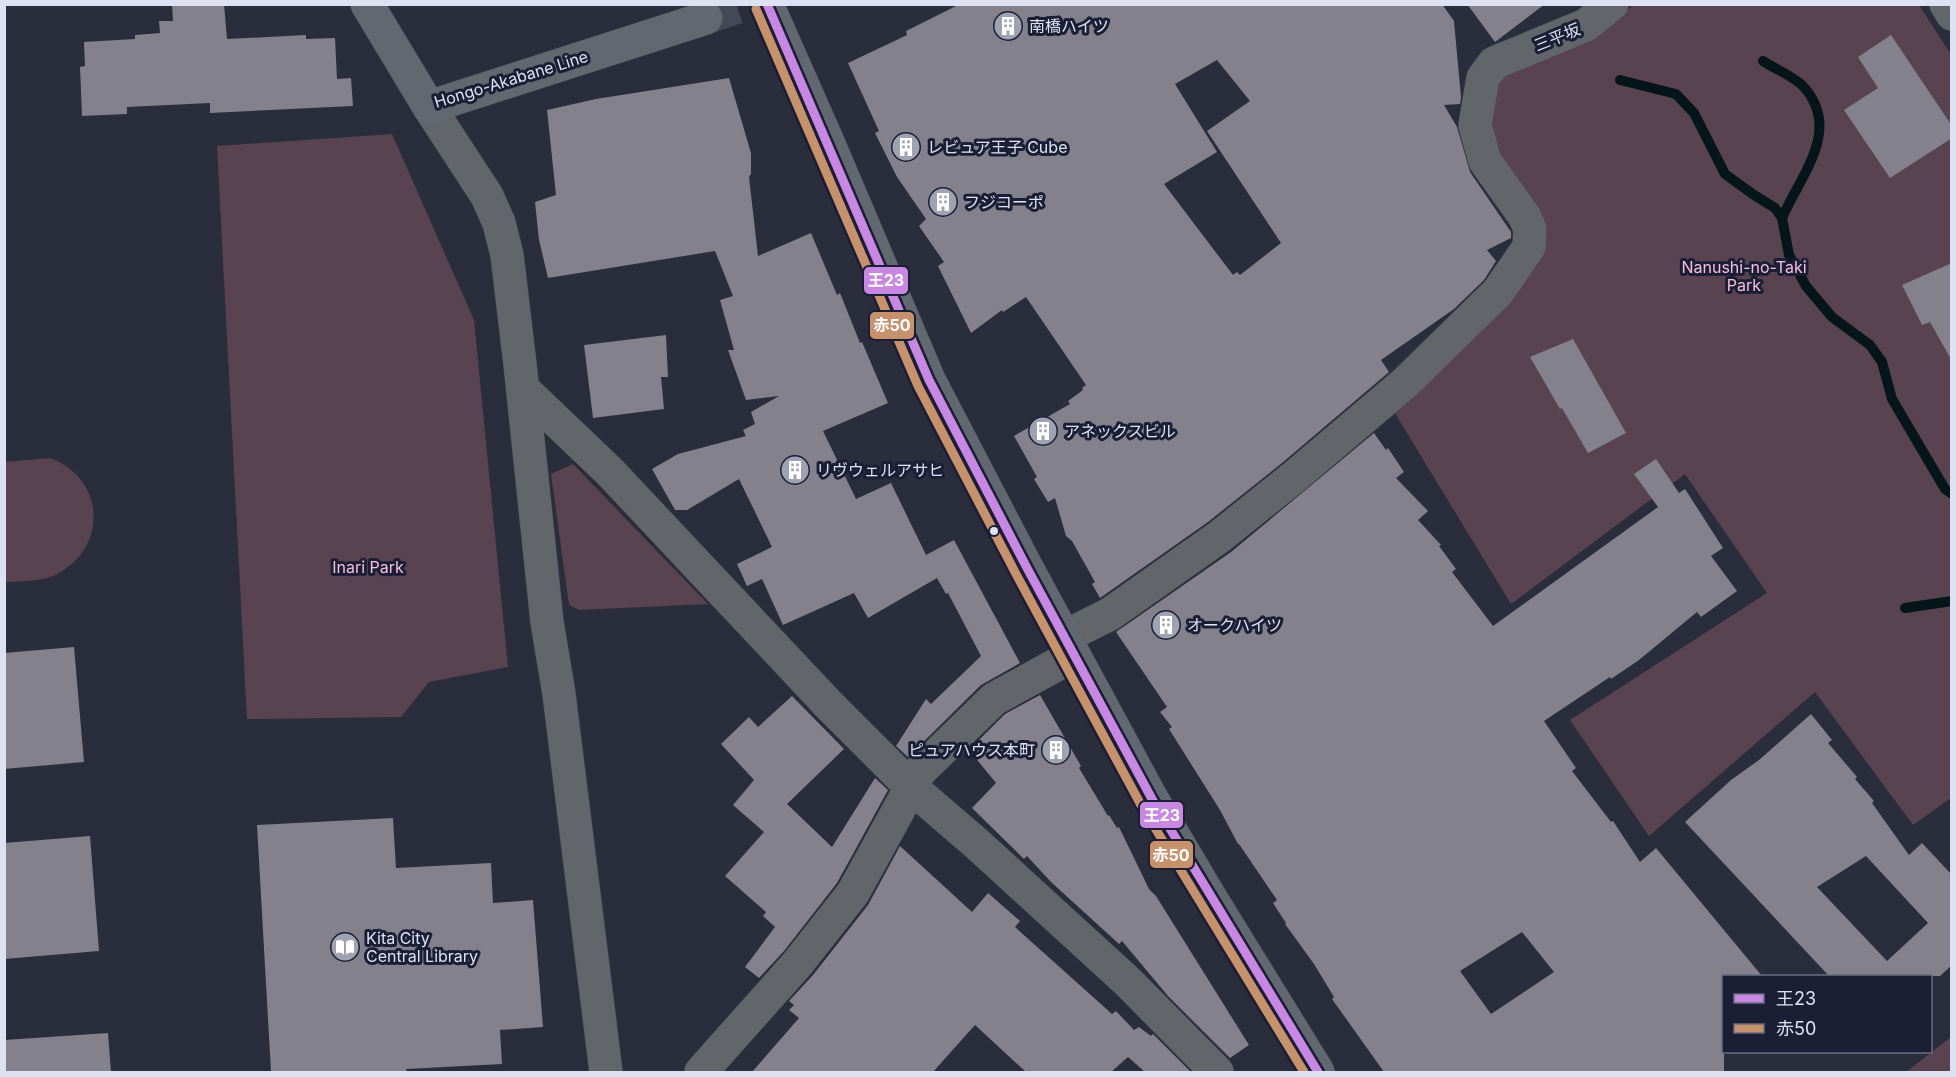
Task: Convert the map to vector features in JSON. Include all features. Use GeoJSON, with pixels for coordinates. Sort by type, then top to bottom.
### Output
{"type":"FeatureCollection","features":[{"type":"Feature","properties":{"kind":"main road","name":"Hongo-Akabane Line"},"geometry":{"type":"LineString","coordinates":[[367,4],[429,107],[706,18]]}},
{"type":"Feature","properties":{"kind":"main road"},"geometry":{"type":"LineString","coordinates":[[778,8],[929,380],[1069,646],[1158,808],[1318,1072]]}},
{"type":"Feature","properties":{"kind":"street","name":"三平坂"},"geometry":{"type":"LineString","coordinates":[[1069,646],[1229,529],[1294,477],[1406,382],[1498,292],[1529,247],[1530,229],[1525,217],[1485,161],[1475,125],[1483,78],[1494,63],[1586,25],[1612,4]]}},
{"type":"Feature","properties":{"kind":"street"},"geometry":{"type":"LineString","coordinates":[[1946,4],[1952,14]]}},
{"type":"Feature","properties":{"kind":"street"},"geometry":{"type":"LineString","coordinates":[[429,107],[487,196],[499,223],[507,255],[544,600],[559,694],[606,1072]]}},
{"type":"Feature","properties":{"kind":"street"},"geometry":{"type":"LineString","coordinates":[[523,389],[610,472],[828,704],[912,788],[976,843],[1128,982],[1217,1072]]}},
{"type":"Feature","properties":{"kind":"street"},"geometry":{"type":"LineString","coordinates":[[701,1072],[798,963],[853,893],[920,771],[994,699],[1069,646]]}},
{"type":"Feature","properties":{"kind":"green space","name":"Nanushi-no-Taki Park"},"geometry":{"type":"Polygon","coordinates":[[[1633,5],[1919,5],[1952,56],[1951,798],[1913,825],[1815,692],[1649,836],[1570,720],[1767,593],[1685,474],[1511,604],[1393,410],[1476,336],[1538,264],[1541,220],[1494,153],[1488,115],[1500,71],[1605,30],[1633,5]]]}},
{"type":"Feature","properties":{"kind":"green space","name":"Inari Park"},"geometry":{"type":"Polygon","coordinates":[[[392,134],[474,320],[508,667],[429,682],[401,717],[247,719],[217,146],[392,134]]]}},
{"type":"Feature","properties":{"kind":"green space"},"geometry":{"type":"Polygon","coordinates":[[[50,458],[68,467],[81,480],[90,496],[94,512],[92,529],[86,546],[75,561],[53,576],[40,580],[5,582],[5,462],[50,458]]]}},
{"type":"Feature","properties":{"kind":"green space"},"geometry":{"type":"Polygon","coordinates":[[[573,464],[708,604],[579,610],[569,605],[551,474],[573,464]]]}},
{"type":"Feature","properties":{"kind":"green space"},"geometry":{"type":"Polygon","coordinates":[[[1951,1037],[1951,1072],[1906,1072],[1932,1053],[1951,1037]]]}},
{"type":"Feature","properties":{"kind":"building"},"geometry":{"type":"Polygon","coordinates":[[[172,4],[224,4],[227,39],[306,35],[306,39],[335,38],[337,79],[351,78],[353,106],[210,113],[210,103],[127,107],[127,114],[82,116],[80,67],[85,66],[84,42],[135,39],[135,35],[160,33],[159,21],[173,21],[172,4]]]}},
{"type":"Feature","properties":{"kind":"building"},"geometry":{"type":"Polygon","coordinates":[[[960,4],[1442,4],[1454,21],[1461,97],[1460,104],[1444,105],[1457,127],[1470,172],[1511,232],[1511,238],[1487,250],[1496,261],[1484,280],[1454,309],[1381,360],[1389,372],[1208,522],[1100,598],[1092,584],[1095,582],[1072,541],[1066,536],[1055,498],[1048,502],[1034,479],[1037,477],[1014,436],[1070,404],[1068,401],[1086,385],[1026,297],[1003,312],[1002,310],[971,333],[938,266],[944,262],[919,226],[926,219],[897,177],[875,133],[879,131],[848,63],[907,35],[906,31],[960,4]],[[1217,60],[1175,84],[1217,152],[1164,184],[1233,275],[1237,272],[1240,275],[1281,243],[1207,131],[1250,101],[1217,60]]]}},
{"type":"Feature","properties":{"kind":"building"},"geometry":{"type":"Polygon","coordinates":[[[1467,4],[1545,4],[1495,42],[1467,4]]]}},
{"type":"Feature","properties":{"kind":"building"},"geometry":{"type":"Polygon","coordinates":[[[1891,35],[1952,126],[1952,138],[1890,178],[1844,110],[1878,88],[1858,57],[1891,35]]]}},
{"type":"Feature","properties":{"kind":"building"},"geometry":{"type":"Polygon","coordinates":[[[729,78],[751,153],[749,177],[758,256],[811,233],[837,295],[840,293],[888,403],[823,431],[856,499],[891,483],[926,555],[954,540],[1020,663],[981,685],[908,757],[896,746],[926,699],[931,704],[981,656],[948,593],[946,594],[937,578],[868,618],[854,593],[783,625],[762,579],[747,586],[737,564],[772,547],[739,479],[687,510],[675,510],[652,469],[678,454],[746,436],[743,430],[755,424],[751,412],[779,396],[746,400],[728,350],[734,350],[720,300],[733,296],[715,251],[548,278],[539,240],[535,202],[556,195],[547,110],[596,99],[729,78]]]}},
{"type":"Feature","properties":{"kind":"building"},"geometry":{"type":"Polygon","coordinates":[[[1952,263],[1952,361],[1930,322],[1922,325],[1902,285],[1952,263]]]}},
{"type":"Feature","properties":{"kind":"building"},"geometry":{"type":"Polygon","coordinates":[[[666,335],[668,377],[661,377],[664,409],[593,418],[584,345],[666,335]]]}},
{"type":"Feature","properties":{"kind":"building"},"geometry":{"type":"Polygon","coordinates":[[[1573,339],[1626,433],[1588,453],[1530,357],[1573,339]]]}},
{"type":"Feature","properties":{"kind":"building"},"geometry":{"type":"Polygon","coordinates":[[[1374,433],[1386,450],[1388,448],[1404,472],[1396,478],[1428,511],[1418,520],[1441,545],[1439,546],[1456,569],[1452,572],[1493,626],[1658,507],[1634,474],[1656,459],[1679,493],[1685,489],[1723,548],[1711,556],[1737,591],[1701,617],[1697,612],[1639,660],[1544,721],[1576,768],[1572,771],[1611,822],[1613,821],[1640,862],[1656,848],[1761,975],[1722,975],[1724,1072],[1384,1072],[1332,999],[1334,997],[1314,964],[1285,924],[1273,903],[1277,900],[1238,844],[1220,810],[1169,729],[1172,727],[1160,712],[1167,707],[1116,632],[1231,552],[1374,433]],[[1522,932],[1460,971],[1491,1014],[1554,972],[1522,932]]]}},
{"type":"Feature","properties":{"kind":"building"},"geometry":{"type":"Polygon","coordinates":[[[74,647],[84,762],[4,769],[4,653],[74,647]]]}},
{"type":"Feature","properties":{"kind":"building"},"geometry":{"type":"Polygon","coordinates":[[[1040,695],[1081,766],[1079,768],[1108,816],[1117,828],[1119,827],[1149,889],[1156,896],[1249,1045],[1230,1058],[1168,996],[1122,941],[1119,944],[1051,882],[1027,856],[1024,859],[972,808],[996,783],[969,750],[1005,714],[1040,695]]]}},
{"type":"Feature","properties":{"kind":"building"},"geometry":{"type":"Polygon","coordinates":[[[792,696],[844,749],[787,804],[832,847],[875,778],[888,790],[837,883],[784,951],[759,978],[745,967],[775,927],[763,916],[766,912],[725,876],[764,832],[733,805],[754,780],[721,744],[749,717],[758,727],[792,696]]]}},
{"type":"Feature","properties":{"kind":"building"},"geometry":{"type":"Polygon","coordinates":[[[1811,714],[1832,740],[1828,743],[1857,777],[1855,779],[1874,801],[1872,803],[1909,855],[1922,843],[1952,875],[1952,965],[1940,976],[1828,975],[1685,822],[1731,780],[1759,760],[1811,714]],[[1866,856],[1817,887],[1887,961],[1928,923],[1866,856]]]}},
{"type":"Feature","properties":{"kind":"building"},"geometry":{"type":"Polygon","coordinates":[[[393,818],[396,868],[491,863],[493,903],[533,900],[543,1027],[500,1030],[502,1064],[406,1069],[407,1072],[271,1072],[257,825],[393,818]]]}},
{"type":"Feature","properties":{"kind":"building"},"geometry":{"type":"Polygon","coordinates":[[[90,836],[99,951],[4,959],[4,843],[90,836]]]}},
{"type":"Feature","properties":{"kind":"building"},"geometry":{"type":"Polygon","coordinates":[[[900,846],[972,912],[988,893],[1020,921],[1015,927],[1112,1014],[1116,1011],[1134,1030],[1139,1027],[1151,1036],[1153,1034],[1191,1072],[1145,1072],[1128,1057],[1111,1072],[1026,1072],[975,1025],[933,1072],[752,1072],[799,1018],[789,1010],[794,1005],[789,1001],[813,975],[868,905],[900,846]]]}},
{"type":"Feature","properties":{"kind":"building"},"geometry":{"type":"Polygon","coordinates":[[[108,1033],[111,1072],[4,1072],[4,1040],[108,1033]]]}},
{"type":"Feature","properties":{"kind":"waterway"},"geometry":{"type":"LineString","coordinates":[[1763,61],[1803,86],[1814,103],[1819,119],[1819,136],[1814,153],[1782,218]]}},
{"type":"Feature","properties":{"kind":"waterway"},"geometry":{"type":"LineString","coordinates":[[1620,80],[1676,94],[1694,113],[1725,174],[1775,208],[1782,218],[1789,255],[1806,286],[1832,317],[1870,345],[1882,362],[1892,399],[1945,489],[1952,494]]}},
{"type":"Feature","properties":{"kind":"waterway"},"geometry":{"type":"LineString","coordinates":[[1905,608],[1952,601]]}},
{"type":"Feature","properties":{"kind":"tunnel"},"geometry":{"type":"LineString","coordinates":[[706,18],[747,4]]}},
{"type":"Feature","properties":{"kind":"transit line","name":"王23"},"geometry":{"type":"LineString","coordinates":[[767,4],[929,380],[1027,568],[1152,799],[1318,1072]]}},
{"type":"Feature","properties":{"kind":"transit line","name":"赤50"},"geometry":{"type":"LineString","coordinates":[[756,9],[918,386],[1016,574],[1141,805],[1304,1072]]}},
{"type":"Feature","properties":{"kind":"place","name":"南橋ハイツ"},"geometry":{"type":"Point","coordinates":[1008,26]}},
{"type":"Feature","properties":{"kind":"place","name":"レビュア王子 Cube"},"geometry":{"type":"Point","coordinates":[906,147]}},
{"type":"Feature","properties":{"kind":"place","name":"フジコーポ"},"geometry":{"type":"Point","coordinates":[943,202]}},
{"type":"Feature","properties":{"kind":"place","name":"アネックスビル"},"geometry":{"type":"Point","coordinates":[1043,431]}},
{"type":"Feature","properties":{"kind":"place","name":"リヴウェルアサヒ"},"geometry":{"type":"Point","coordinates":[795,470]}},
{"type":"Feature","properties":{"kind":"place","name":"オークハイツ"},"geometry":{"type":"Point","coordinates":[1166,625]}},
{"type":"Feature","properties":{"kind":"place","name":"ピュアハウス本町"},"geometry":{"type":"Point","coordinates":[1056,750]}},
{"type":"Feature","properties":{"kind":"place","name":"Kita City Central Library"},"geometry":{"type":"Point","coordinates":[345,947]}}]}
